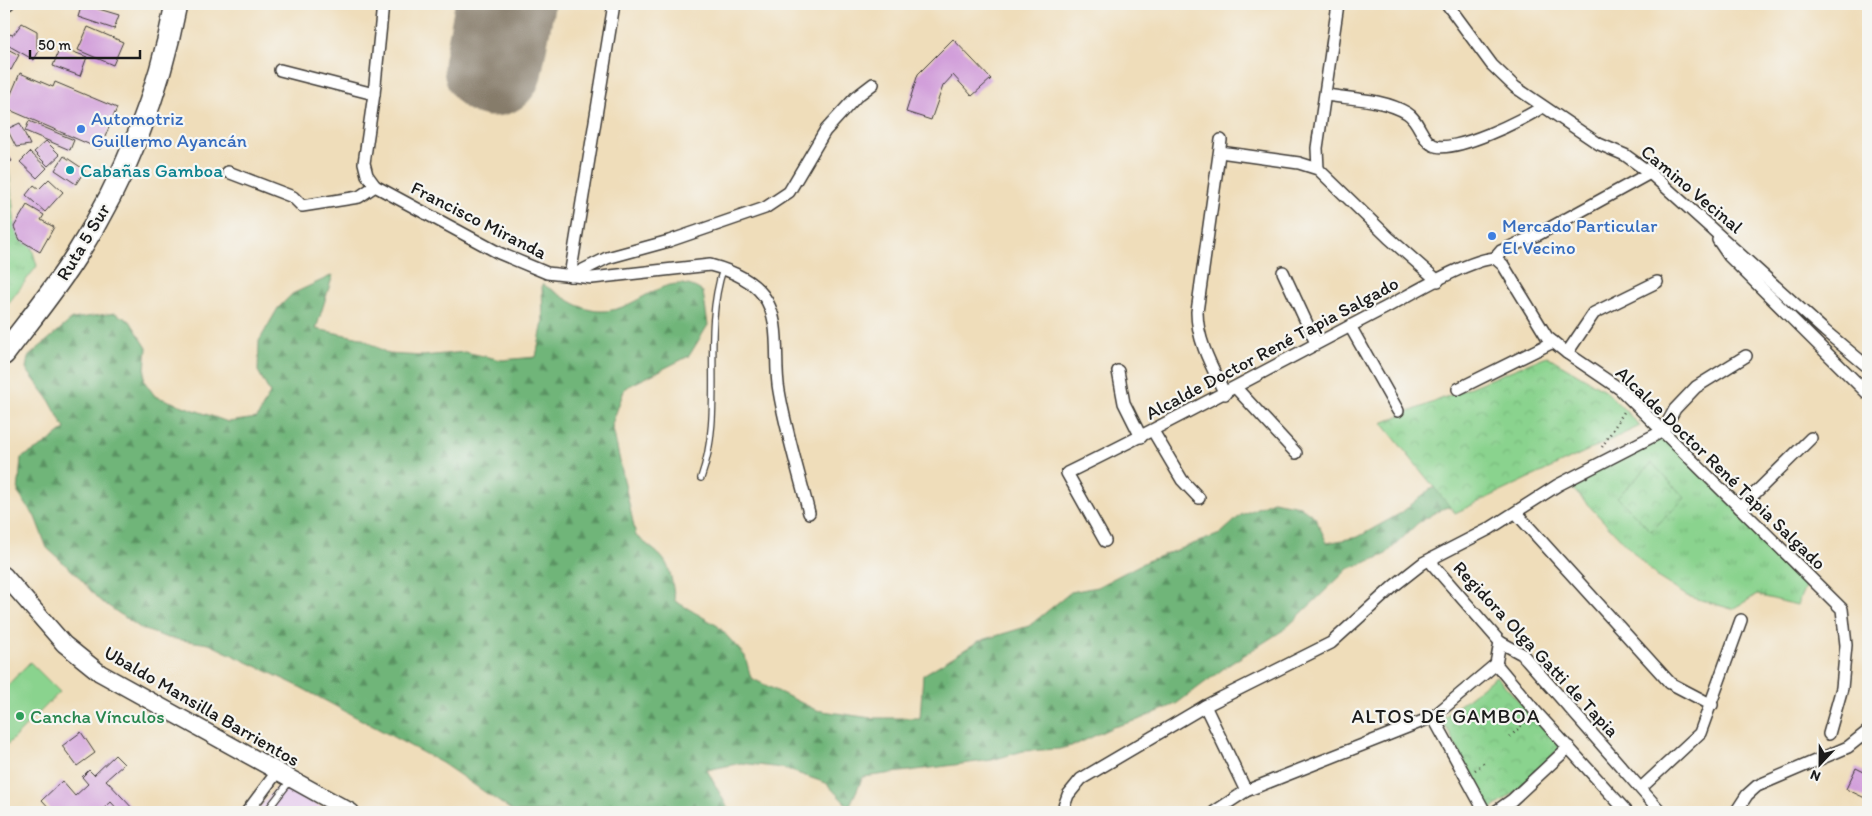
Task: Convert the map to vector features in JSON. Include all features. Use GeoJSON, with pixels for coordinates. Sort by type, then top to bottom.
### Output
{"type":"FeatureCollection","features":[{"type":"Feature","properties":{"kind":"highway","name":"Ruta 5 Sur"},"geometry":{"type":"LineString","coordinates":[[4,354],[71,264],[111,196],[152,98],[176,4]]}},
{"type":"Feature","properties":{"kind":"main road","name":"Ubaldo Mansilla Barrientos"},"geometry":{"type":"LineString","coordinates":[[4,576],[59,639],[100,673],[351,812]]}},
{"type":"Feature","properties":{"kind":"street"},"geometry":{"type":"LineString","coordinates":[[4,7],[8,4]]}},
{"type":"Feature","properties":{"kind":"street"},"geometry":{"type":"LineString","coordinates":[[228,172],[293,198],[302,206],[359,197],[375,186],[367,175],[364,163],[374,94],[383,4]]}},
{"type":"Feature","properties":{"kind":"street"},"geometry":{"type":"LineString","coordinates":[[570,276],[614,4]]}},
{"type":"Feature","properties":{"kind":"street"},"geometry":{"type":"LineString","coordinates":[[1318,169],[1317,148],[1338,4]]}},
{"type":"Feature","properties":{"kind":"street","name":"Camino Vecinal"},"geometry":{"type":"LineString","coordinates":[[1447,4],[1492,65],[1514,87],[1599,144],[1625,155],[1650,173],[1825,331],[1868,367]]}},
{"type":"Feature","properties":{"kind":"street"},"geometry":{"type":"LineString","coordinates":[[280,70],[374,94]]}},
{"type":"Feature","properties":{"kind":"street"},"geometry":{"type":"LineString","coordinates":[[570,276],[607,258],[669,241],[765,208],[773,203],[789,192],[825,131],[856,97],[873,84]]}},
{"type":"Feature","properties":{"kind":"street"},"geometry":{"type":"LineString","coordinates":[[1326,95],[1370,101],[1400,109],[1410,114],[1432,145],[1441,148],[1458,145],[1504,127],[1531,115],[1542,107]]}},
{"type":"Feature","properties":{"kind":"street"},"geometry":{"type":"LineString","coordinates":[[1225,394],[1201,341],[1197,326],[1197,312],[1220,146],[1299,163],[1318,169],[1389,238],[1438,281]]}},
{"type":"Feature","properties":{"kind":"street","name":"Alcalde Doctor René Tapia Salgado"},"geometry":{"type":"LineString","coordinates":[[1105,541],[1067,473],[1225,394],[1316,343],[1438,281],[1484,259],[1495,258],[1501,251],[1539,234],[1650,173]]}},
{"type":"Feature","properties":{"kind":"street","name":"Francisco Miranda"},"geometry":{"type":"LineString","coordinates":[[375,186],[499,253],[547,273],[592,278],[710,266],[723,269],[746,280],[762,294],[772,312],[777,342],[778,390],[809,513]]}},
{"type":"Feature","properties":{"kind":"street"},"geometry":{"type":"LineString","coordinates":[[1702,218],[1729,256],[1868,394]]}},
{"type":"Feature","properties":{"kind":"street","name":"Alcalde Doctor René Tapia Salgado"},"geometry":{"type":"LineString","coordinates":[[1495,258],[1503,266],[1547,337],[1566,353],[1620,388],[1842,609],[1846,645],[1842,688],[1829,734]]}},
{"type":"Feature","properties":{"kind":"street"},"geometry":{"type":"LineString","coordinates":[[1283,272],[1316,343]]}},
{"type":"Feature","properties":{"kind":"street"},"geometry":{"type":"LineString","coordinates":[[1566,353],[1594,313],[1657,282]]}},
{"type":"Feature","properties":{"kind":"street"},"geometry":{"type":"LineString","coordinates":[[1350,326],[1398,411]]}},
{"type":"Feature","properties":{"kind":"street"},"geometry":{"type":"LineString","coordinates":[[1458,389],[1553,342]]}},
{"type":"Feature","properties":{"kind":"street"},"geometry":{"type":"LineString","coordinates":[[1433,558],[1516,513],[1558,485],[1663,431],[1675,409],[1696,387],[1746,356]]}},
{"type":"Feature","properties":{"kind":"street"},"geometry":{"type":"LineString","coordinates":[[1118,371],[1124,403],[1141,437]]}},
{"type":"Feature","properties":{"kind":"street"},"geometry":{"type":"LineString","coordinates":[[1236,388],[1296,453]]}},
{"type":"Feature","properties":{"kind":"street"},"geometry":{"type":"LineString","coordinates":[[1153,431],[1182,480],[1199,498]]}},
{"type":"Feature","properties":{"kind":"street"},"geometry":{"type":"LineString","coordinates":[[1740,508],[1810,438]]}},
{"type":"Feature","properties":{"kind":"street"},"geometry":{"type":"LineString","coordinates":[[1516,513],[1670,682],[1712,705]]}},
{"type":"Feature","properties":{"kind":"street","name":"Regidora Olga Gatti de Tapia"},"geometry":{"type":"LineString","coordinates":[[1433,558],[1433,565],[1500,642],[1522,654],[1662,812]]}},
{"type":"Feature","properties":{"kind":"street","name":"Regidora Olga Gatti de Tapia"},"geometry":{"type":"LineString","coordinates":[[1062,812],[1068,795],[1081,779],[1205,706],[1330,643],[1395,585],[1433,558]]}},
{"type":"Feature","properties":{"kind":"street"},"geometry":{"type":"LineString","coordinates":[[1641,788],[1700,733],[1712,705],[1741,620]]}},
{"type":"Feature","properties":{"kind":"street"},"geometry":{"type":"LineString","coordinates":[[1214,812],[1246,791],[1433,717],[1496,664],[1500,642]]}},
{"type":"Feature","properties":{"kind":"street"},"geometry":{"type":"LineString","coordinates":[[1496,664],[1536,712],[1569,746],[1627,812]]}},
{"type":"Feature","properties":{"kind":"street"},"geometry":{"type":"LineString","coordinates":[[1205,706],[1246,791]]}},
{"type":"Feature","properties":{"kind":"street"},"geometry":{"type":"LineString","coordinates":[[1433,717],[1485,812]]}},
{"type":"Feature","properties":{"kind":"street"},"geometry":{"type":"LineString","coordinates":[[1736,812],[1747,795],[1757,786],[1848,747],[1868,731]]}},
{"type":"Feature","properties":{"kind":"street"},"geometry":{"type":"LineString","coordinates":[[1496,812],[1512,800],[1569,746]]}},
{"type":"Feature","properties":{"kind":"street"},"geometry":{"type":"LineString","coordinates":[[247,812],[284,776]]}},
{"type":"Feature","properties":{"kind":"lane"},"geometry":{"type":"LineString","coordinates":[[701,478],[709,455],[712,434],[713,336],[723,269]]}},
{"type":"Feature","properties":{"kind":"lane"},"geometry":{"type":"LineString","coordinates":[[266,812],[284,776]]}},
{"type":"Feature","properties":{"kind":"path"},"geometry":{"type":"LineString","coordinates":[[1600,449],[1618,425],[1630,399]]}},
{"type":"Feature","properties":{"kind":"path"},"geometry":{"type":"LineString","coordinates":[[1510,737],[1536,712]]}},
{"type":"Feature","properties":{"kind":"shaded area"},"geometry":{"type":"Polygon","coordinates":[[[280,783],[330,812],[255,812],[280,783]]]}},
{"type":"Feature","properties":{"kind":"green space"},"geometry":{"type":"Polygon","coordinates":[[[4,169],[9,169],[15,226],[29,238],[37,266],[4,309],[4,169]]]}},
{"type":"Feature","properties":{"kind":"green space"},"geometry":{"type":"Polygon","coordinates":[[[333,275],[316,329],[361,338],[389,354],[423,356],[465,352],[502,360],[536,357],[543,322],[542,284],[579,306],[594,311],[616,309],[664,287],[677,284],[689,285],[703,292],[708,325],[689,356],[625,388],[612,424],[636,536],[666,562],[675,601],[718,626],[745,656],[751,678],[816,710],[871,718],[920,718],[923,675],[979,641],[1029,626],[1071,592],[1097,587],[1147,561],[1220,534],[1241,515],[1273,501],[1300,506],[1315,517],[1327,543],[1358,537],[1401,513],[1429,490],[1464,475],[1471,501],[1442,509],[1418,523],[1385,555],[1348,569],[1285,629],[1227,666],[1176,704],[1138,720],[1113,727],[1075,745],[1059,749],[1023,751],[992,760],[863,777],[849,807],[826,783],[782,768],[741,763],[707,770],[730,812],[514,812],[442,763],[296,685],[209,644],[168,638],[142,629],[98,599],[78,576],[47,548],[35,517],[18,493],[21,458],[44,445],[65,429],[48,398],[26,369],[28,357],[72,319],[115,313],[130,321],[147,348],[144,381],[155,396],[228,422],[257,418],[270,393],[258,371],[259,341],[278,308],[292,294],[333,275]]]}},
{"type":"Feature","properties":{"kind":"green space"},"geometry":{"type":"Polygon","coordinates":[[[1547,356],[1606,391],[1640,426],[1455,513],[1382,423],[1547,356]]]}},
{"type":"Feature","properties":{"kind":"green space"},"geometry":{"type":"Polygon","coordinates":[[[1662,435],[1808,580],[1797,605],[1757,595],[1732,609],[1687,596],[1657,577],[1568,484],[1662,435]]]}},
{"type":"Feature","properties":{"kind":"green space"},"geometry":{"type":"Polygon","coordinates":[[[1652,463],[1685,498],[1651,531],[1617,497],[1652,463]]]}},
{"type":"Feature","properties":{"kind":"green space","name":"Cancha Vínculos"},"geometry":{"type":"Polygon","coordinates":[[[30,662],[60,692],[8,744],[4,740],[4,689],[30,662]]]}},
{"type":"Feature","properties":{"kind":"green space"},"geometry":{"type":"Polygon","coordinates":[[[1496,676],[1561,747],[1514,793],[1489,811],[1442,719],[1496,676]]]}},
{"type":"Feature","properties":{"kind":"building"},"geometry":{"type":"Polygon","coordinates":[[[82,4],[119,15],[114,29],[78,17],[82,4]]]}},
{"type":"Feature","properties":{"kind":"building"},"geometry":{"type":"Polygon","coordinates":[[[22,23],[37,31],[37,48],[39,51],[34,60],[4,43],[9,34],[13,35],[22,23]]]}},
{"type":"Feature","properties":{"kind":"building"},"geometry":{"type":"Polygon","coordinates":[[[88,27],[123,42],[113,65],[78,50],[88,27]]]}},
{"type":"Feature","properties":{"kind":"building"},"geometry":{"type":"Polygon","coordinates":[[[953,39],[991,79],[972,96],[953,75],[943,86],[931,120],[906,112],[918,74],[953,39]]]}},
{"type":"Feature","properties":{"kind":"building"},"geometry":{"type":"Polygon","coordinates":[[[4,47],[19,55],[11,70],[4,66],[4,47]]]}},
{"type":"Feature","properties":{"kind":"building"},"geometry":{"type":"Polygon","coordinates":[[[60,47],[87,57],[80,76],[53,66],[60,47]]]}},
{"type":"Feature","properties":{"kind":"building","name":"Automotriz Guillermo Ayancán"},"geometry":{"type":"Polygon","coordinates":[[[20,73],[53,87],[55,82],[117,108],[100,149],[5,108],[20,73]]]}},
{"type":"Feature","properties":{"kind":"building","name":"Cabañas Gamboa"},"geometry":{"type":"Polygon","coordinates":[[[29,121],[74,140],[70,150],[25,131],[29,121]]]}},
{"type":"Feature","properties":{"kind":"building"},"geometry":{"type":"Polygon","coordinates":[[[20,123],[30,145],[16,147],[7,129],[20,123]]]}},
{"type":"Feature","properties":{"kind":"building","name":"Cabañas Gamboa"},"geometry":{"type":"Polygon","coordinates":[[[46,141],[60,155],[48,166],[34,152],[46,141]]]}},
{"type":"Feature","properties":{"kind":"building"},"geometry":{"type":"Polygon","coordinates":[[[4,149],[12,161],[4,166],[4,149]]]}},
{"type":"Feature","properties":{"kind":"building"},"geometry":{"type":"Polygon","coordinates":[[[30,152],[47,168],[37,178],[20,162],[30,152]]]}},
{"type":"Feature","properties":{"kind":"building","name":"Cabañas Gamboa"},"geometry":{"type":"Polygon","coordinates":[[[64,156],[85,170],[76,184],[55,170],[64,156]]]}},
{"type":"Feature","properties":{"kind":"building"},"geometry":{"type":"Polygon","coordinates":[[[49,179],[63,192],[45,212],[26,195],[34,185],[39,189],[49,179]]]}},
{"type":"Feature","properties":{"kind":"building"},"geometry":{"type":"Polygon","coordinates":[[[27,205],[44,215],[41,220],[54,227],[40,252],[20,240],[14,227],[27,205]]]}},
{"type":"Feature","properties":{"kind":"building"},"geometry":{"type":"Polygon","coordinates":[[[81,732],[95,753],[77,766],[62,746],[81,732]]]}},
{"type":"Feature","properties":{"kind":"building"},"geometry":{"type":"Polygon","coordinates":[[[115,755],[124,764],[106,780],[136,812],[120,812],[111,802],[100,812],[53,812],[42,800],[62,781],[75,796],[88,784],[82,777],[89,770],[94,775],[115,755]]]}},
{"type":"Feature","properties":{"kind":"building"},"geometry":{"type":"Polygon","coordinates":[[[1856,768],[1868,774],[1868,792],[1865,798],[1846,789],[1856,768]]]}},
{"type":"Feature","properties":{"kind":"runway"},"geometry":{"type":"LineString","coordinates":[[493,67],[505,4]]}},
{"type":"Feature","properties":{"kind":"place","name":"Automotriz Guillermo Ayancán"},"geometry":{"type":"Point","coordinates":[81,129]}},
{"type":"Feature","properties":{"kind":"place","name":"Cabañas Gamboa"},"geometry":{"type":"Point","coordinates":[70,170]}},
{"type":"Feature","properties":{"kind":"place","name":"Mercado Particular El Vecino"},"geometry":{"type":"Point","coordinates":[1492,236]}},
{"type":"Feature","properties":{"kind":"place","name":"Cancha Vínculos"},"geometry":{"type":"Point","coordinates":[20,716]}},
{"type":"Feature","properties":{"kind":"district","name":"ALTOS DE GAMBOA"},"geometry":{"type":"Point","coordinates":[1446,716]}}]}
